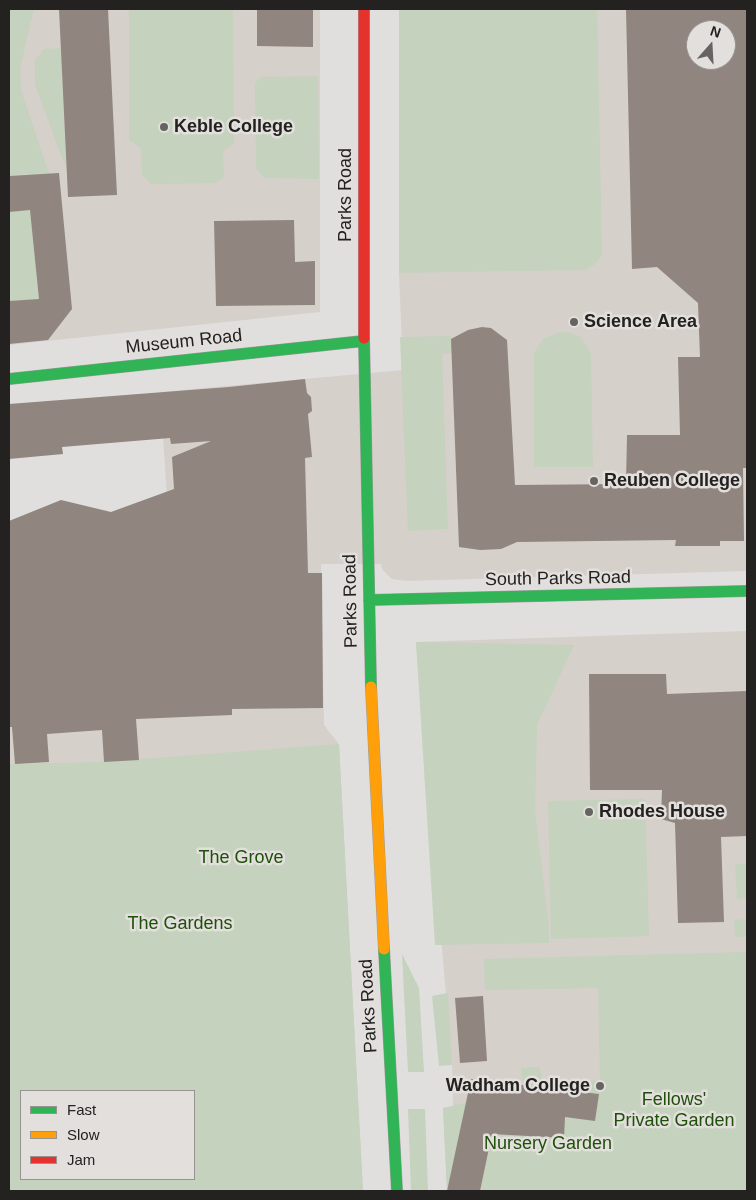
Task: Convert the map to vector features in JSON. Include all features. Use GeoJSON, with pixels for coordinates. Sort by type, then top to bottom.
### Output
{"type":"FeatureCollection","features":[{"type":"Feature","properties":{"kind":"street","name":"Parks Road"},"geometry":{"type":"LineString","coordinates":[[364,9],[363,341],[369,600],[390,1092],[397,1191]]}},
{"type":"Feature","properties":{"kind":"street","name":"Museum Road"},"geometry":{"type":"LineString","coordinates":[[9,379],[363,341]]}},
{"type":"Feature","properties":{"kind":"street","name":"South Parks Road"},"geometry":{"type":"LineString","coordinates":[[369,600],[747,592]]}},
{"type":"Feature","properties":{"kind":"shaded area","name":"Keble College"},"geometry":{"type":"Polygon","coordinates":[[[9,9],[320,9],[320,312],[9,345],[9,9]]]}},
{"type":"Feature","properties":{"kind":"shaded area"},"geometry":{"type":"Polygon","coordinates":[[[399,9],[747,9],[747,571],[406,581],[392,579],[382,569],[381,564],[321,564],[324,725],[339,744],[363,1191],[9,1191],[9,582],[172,571],[160,392],[403,370],[399,273],[399,9]]]}},
{"type":"Feature","properties":{"kind":"shaded area","name":"Rhodes House"},"geometry":{"type":"Polygon","coordinates":[[[747,631],[747,1191],[447,1191],[443,1108],[453,1107],[452,1065],[416,642],[747,631]]]}},
{"type":"Feature","properties":{"kind":"green space"},"geometry":{"type":"Polygon","coordinates":[[[9,9],[34,9],[20,68],[21,90],[47,168],[61,200],[30,174],[9,175],[9,9]]]}},
{"type":"Feature","properties":{"kind":"green space"},"geometry":{"type":"Polygon","coordinates":[[[129,9],[233,9],[234,143],[223,151],[224,176],[216,183],[151,184],[142,175],[141,148],[129,140],[129,9]]]}},
{"type":"Feature","properties":{"kind":"green space"},"geometry":{"type":"Polygon","coordinates":[[[399,9],[597,9],[602,255],[595,264],[585,270],[399,273],[399,9]]]}},
{"type":"Feature","properties":{"kind":"green space"},"geometry":{"type":"Polygon","coordinates":[[[61,48],[66,168],[35,85],[35,60],[44,49],[61,48]]]}},
{"type":"Feature","properties":{"kind":"green space"},"geometry":{"type":"Polygon","coordinates":[[[318,76],[319,179],[264,178],[256,168],[255,83],[261,77],[318,76]]]}},
{"type":"Feature","properties":{"kind":"green space"},"geometry":{"type":"Polygon","coordinates":[[[30,210],[39,299],[9,301],[9,212],[30,210]]]}},
{"type":"Feature","properties":{"kind":"green space"},"geometry":{"type":"Polygon","coordinates":[[[561,332],[581,337],[591,354],[593,467],[534,467],[534,353],[544,338],[561,332]]]}},
{"type":"Feature","properties":{"kind":"green space"},"geometry":{"type":"Polygon","coordinates":[[[451,336],[452,353],[442,354],[448,529],[408,531],[400,337],[451,336]]]}},
{"type":"Feature","properties":{"kind":"green space"},"geometry":{"type":"Polygon","coordinates":[[[416,642],[574,645],[537,725],[535,812],[548,918],[549,943],[435,945],[416,642]]]}},
{"type":"Feature","properties":{"kind":"green space","name":"The Gardens"},"geometry":{"type":"Polygon","coordinates":[[[339,744],[363,1191],[9,1191],[9,764],[104,762],[339,744]]]}},
{"type":"Feature","properties":{"kind":"green space"},"geometry":{"type":"Polygon","coordinates":[[[645,799],[649,936],[551,939],[548,801],[645,799]]]}},
{"type":"Feature","properties":{"kind":"green space"},"geometry":{"type":"Polygon","coordinates":[[[735,864],[747,864],[747,898],[737,899],[735,864]]]}},
{"type":"Feature","properties":{"kind":"green space"},"geometry":{"type":"Polygon","coordinates":[[[747,919],[747,937],[735,937],[734,920],[747,919]]]}},
{"type":"Feature","properties":{"kind":"green space","name":"Wadham College"},"geometry":{"type":"Polygon","coordinates":[[[747,952],[747,1191],[480,1191],[497,1111],[466,1104],[447,1191],[443,1108],[466,1103],[518,1108],[523,1084],[521,1068],[539,1067],[542,1079],[600,1081],[598,988],[485,990],[484,959],[747,952]]]}},
{"type":"Feature","properties":{"kind":"green space"},"geometry":{"type":"Polygon","coordinates":[[[402,954],[419,988],[424,1072],[408,1072],[402,954]]]}},
{"type":"Feature","properties":{"kind":"green space"},"geometry":{"type":"Polygon","coordinates":[[[448,993],[452,1065],[439,1066],[432,996],[448,993]]]}},
{"type":"Feature","properties":{"kind":"green space"},"geometry":{"type":"Polygon","coordinates":[[[408,1109],[425,1109],[428,1191],[411,1191],[408,1109]]]}},
{"type":"Feature","properties":{"kind":"building"},"geometry":{"type":"Polygon","coordinates":[[[59,9],[108,9],[117,195],[68,197],[59,9]]]}},
{"type":"Feature","properties":{"kind":"building"},"geometry":{"type":"Polygon","coordinates":[[[257,9],[313,9],[313,47],[257,46],[257,9]]]}},
{"type":"Feature","properties":{"kind":"building"},"geometry":{"type":"Polygon","coordinates":[[[626,9],[747,9],[747,468],[743,468],[744,541],[720,541],[720,546],[675,546],[676,540],[517,542],[501,549],[480,550],[459,547],[451,339],[468,330],[482,327],[491,328],[507,340],[515,485],[626,484],[627,435],[680,435],[678,357],[700,357],[698,303],[657,267],[632,269],[626,9]]]}},
{"type":"Feature","properties":{"kind":"building"},"geometry":{"type":"Polygon","coordinates":[[[59,173],[72,309],[48,340],[9,344],[9,301],[39,299],[30,210],[9,212],[9,176],[59,173]]]}},
{"type":"Feature","properties":{"kind":"building"},"geometry":{"type":"Polygon","coordinates":[[[294,220],[295,262],[315,261],[315,305],[216,306],[214,221],[294,220]]]}},
{"type":"Feature","properties":{"kind":"building"},"geometry":{"type":"Polygon","coordinates":[[[305,379],[307,393],[311,397],[312,411],[308,414],[312,457],[305,458],[308,573],[322,573],[323,708],[232,709],[232,715],[136,719],[139,760],[104,762],[102,730],[47,734],[49,762],[15,764],[12,727],[9,727],[9,521],[61,500],[111,512],[174,489],[172,457],[211,441],[171,444],[170,438],[62,447],[63,454],[9,459],[9,404],[229,387],[305,379]]]}},
{"type":"Feature","properties":{"kind":"building","name":"Rhodes House"},"geometry":{"type":"Polygon","coordinates":[[[589,674],[666,674],[667,694],[747,691],[747,836],[721,837],[724,922],[678,923],[675,823],[661,819],[662,790],[590,790],[589,674]]]}},
{"type":"Feature","properties":{"kind":"building"},"geometry":{"type":"Polygon","coordinates":[[[483,996],[487,1061],[460,1063],[455,998],[483,996]]]}},
{"type":"Feature","properties":{"kind":"building"},"geometry":{"type":"Polygon","coordinates":[[[471,1079],[599,1094],[595,1121],[565,1117],[564,1138],[492,1134],[480,1191],[447,1191],[471,1079]]]}},
{"type":"Feature","properties":{"kind":"traffic: fast"},"geometry":{"type":"LineString","coordinates":[[364,338],[371,687]]}},
{"type":"Feature","properties":{"kind":"traffic: fast"},"geometry":{"type":"LineString","coordinates":[[9,379],[363,341]]}},
{"type":"Feature","properties":{"kind":"traffic: fast"},"geometry":{"type":"LineString","coordinates":[[369,600],[747,591]]}},
{"type":"Feature","properties":{"kind":"traffic: fast"},"geometry":{"type":"LineString","coordinates":[[384,949],[397,1191]]}},
{"type":"Feature","properties":{"kind":"traffic: slow"},"geometry":{"type":"LineString","coordinates":[[371,687],[384,949]]}},
{"type":"Feature","properties":{"kind":"traffic: jam"},"geometry":{"type":"LineString","coordinates":[[364,9],[364,338]]}},
{"type":"Feature","properties":{"kind":"place","name":"Keble College"},"geometry":{"type":"Point","coordinates":[164,127]}},
{"type":"Feature","properties":{"kind":"place","name":"Science Area"},"geometry":{"type":"Point","coordinates":[574,322]}},
{"type":"Feature","properties":{"kind":"place","name":"Reuben College"},"geometry":{"type":"Point","coordinates":[594,481]}},
{"type":"Feature","properties":{"kind":"place","name":"Rhodes House"},"geometry":{"type":"Point","coordinates":[589,812]}},
{"type":"Feature","properties":{"kind":"place","name":"Wadham College"},"geometry":{"type":"Point","coordinates":[600,1086]}},
{"type":"Feature","properties":{"kind":"park label","name":"The Grove"},"geometry":{"type":"Point","coordinates":[241,858]}},
{"type":"Feature","properties":{"kind":"park label","name":"Fellows' Private Garden"},"geometry":{"type":"Point","coordinates":[674,1110]}},
{"type":"Feature","properties":{"kind":"park label","name":"Nursery Garden"},"geometry":{"type":"Point","coordinates":[548,1144]}}]}
